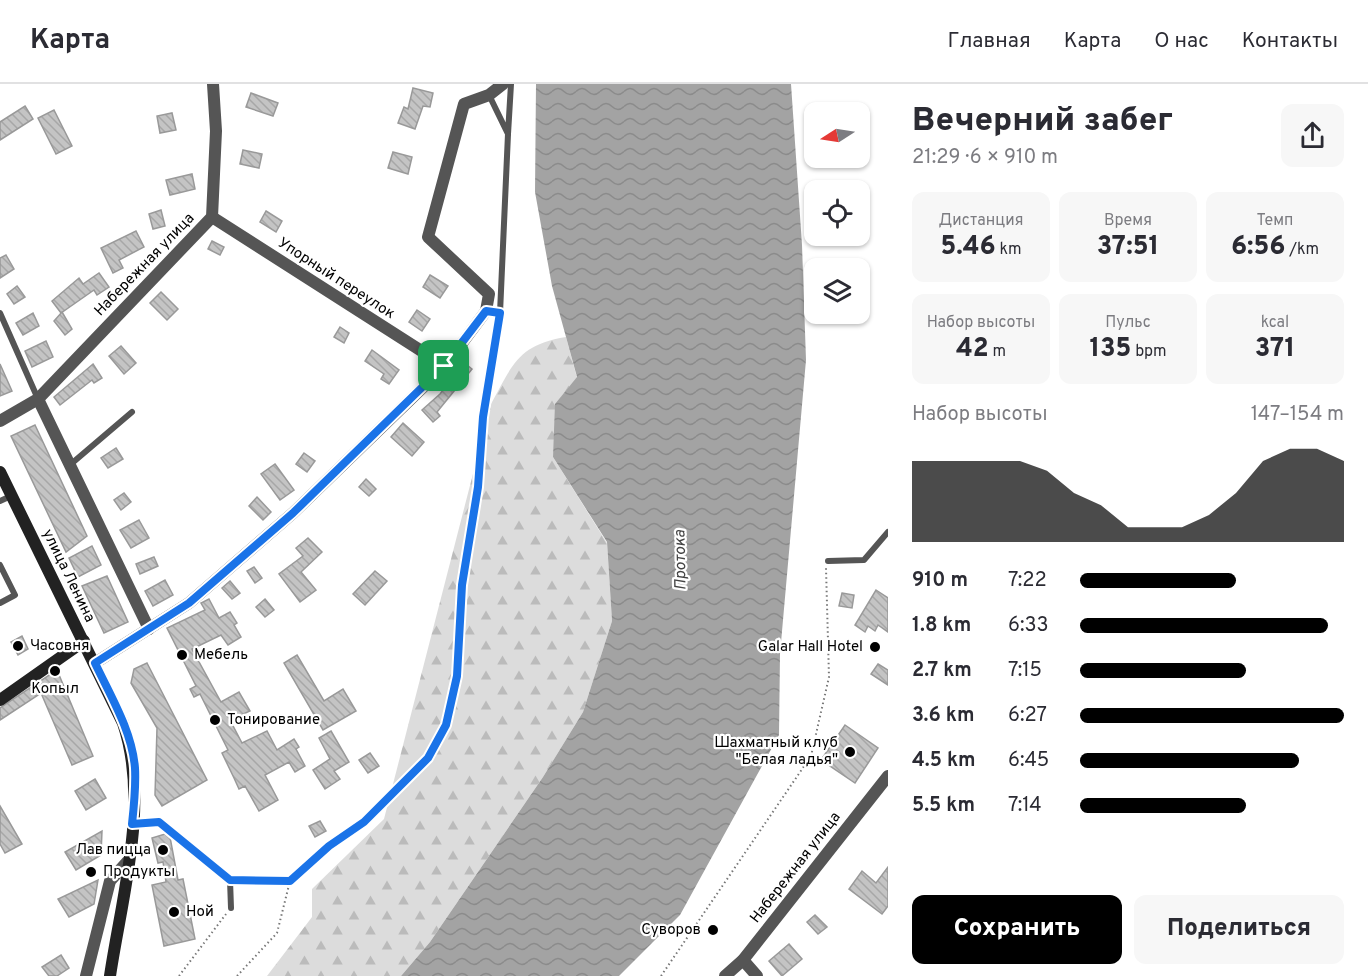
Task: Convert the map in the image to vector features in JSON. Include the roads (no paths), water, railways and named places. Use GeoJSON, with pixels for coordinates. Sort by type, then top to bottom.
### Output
{"type":"FeatureCollection","features":[{"type":"Feature","properties":{"kind":"main road","name":"улица Ленина"},"geometry":{"type":"LineString","coordinates":[[0,472],[6,498],[84,641],[123,723],[132,748],[135,769],[132,824],[110,976]]}},
{"type":"Feature","properties":{"kind":"main road"},"geometry":{"type":"LineString","coordinates":[[0,700],[84,641]]}},
{"type":"Feature","properties":{"kind":"street","name":"Набережная улица"},"geometry":{"type":"LineString","coordinates":[[0,421],[38,399],[212,217],[216,131],[213,84]]}},
{"type":"Feature","properties":{"kind":"street"},"geometry":{"type":"LineString","coordinates":[[95,663],[189,603],[293,513],[444,366],[486,311],[489,294],[428,237],[464,104],[489,95],[503,84]]}},
{"type":"Feature","properties":{"kind":"street","name":"Упорный переулок"},"geometry":{"type":"LineString","coordinates":[[212,217],[444,366]]}},
{"type":"Feature","properties":{"kind":"street"},"geometry":{"type":"LineString","coordinates":[[38,399],[149,629]]}},
{"type":"Feature","properties":{"kind":"street","name":"Набережная улица"},"geometry":{"type":"LineString","coordinates":[[725,976],[743,960],[888,776]]}},
{"type":"Feature","properties":{"kind":"street"},"geometry":{"type":"LineString","coordinates":[[86,976],[110,880],[127,862]]}},
{"type":"Feature","properties":{"kind":"street"},"geometry":{"type":"LineString","coordinates":[[743,960],[757,976]]}},
{"type":"Feature","properties":{"kind":"lane"},"geometry":{"type":"LineString","coordinates":[[486,311],[500,313],[511,84]]}},
{"type":"Feature","properties":{"kind":"lane"},"geometry":{"type":"LineString","coordinates":[[489,95],[508,134]]}},
{"type":"Feature","properties":{"kind":"lane"},"geometry":{"type":"LineString","coordinates":[[0,313],[38,399]]}},
{"type":"Feature","properties":{"kind":"lane"},"geometry":{"type":"LineString","coordinates":[[71,464],[132,412]]}},
{"type":"Feature","properties":{"kind":"lane"},"geometry":{"type":"LineString","coordinates":[[828,561],[864,560],[888,532]]}},
{"type":"Feature","properties":{"kind":"lane"},"geometry":{"type":"LineString","coordinates":[[0,565],[15,595],[0,603]]}},
{"type":"Feature","properties":{"kind":"lane"},"geometry":{"type":"LineString","coordinates":[[132,824],[159,822],[230,880],[231,908]]}},
{"type":"Feature","properties":{"kind":"water","name":"Протока"},"geometry":{"type":"Polygon","coordinates":[[[536,84],[791,84],[802,245],[806,360],[780,654],[779,735],[680,915],[619,976],[401,976],[430,942],[543,777],[583,712],[612,621],[607,542],[553,457],[555,404],[577,377],[552,286],[535,192],[536,84]]]}},
{"type":"Feature","properties":{"kind":"place","name":"Часовня"},"geometry":{"type":"Point","coordinates":[18,646]}},
{"type":"Feature","properties":{"kind":"place","name":"Galar Hall Hotel"},"geometry":{"type":"Point","coordinates":[875,647]}},
{"type":"Feature","properties":{"kind":"place","name":"Мебель"},"geometry":{"type":"Point","coordinates":[182,655]}},
{"type":"Feature","properties":{"kind":"place","name":"Копыл"},"geometry":{"type":"Point","coordinates":[55,671]}},
{"type":"Feature","properties":{"kind":"place","name":"Тонирование"},"geometry":{"type":"Point","coordinates":[215,720]}},
{"type":"Feature","properties":{"kind":"place","name":"Шахматный клуб \"Белая ладья\""},"geometry":{"type":"Point","coordinates":[850,752]}},
{"type":"Feature","properties":{"kind":"place","name":"Лав пицца"},"geometry":{"type":"Point","coordinates":[163,850]}},
{"type":"Feature","properties":{"kind":"place","name":"Продукты"},"geometry":{"type":"Point","coordinates":[91,872]}},
{"type":"Feature","properties":{"kind":"place","name":"Ной"},"geometry":{"type":"Point","coordinates":[174,912]}},
{"type":"Feature","properties":{"kind":"place","name":"Суворов"},"geometry":{"type":"Point","coordinates":[713,930]}}]}
